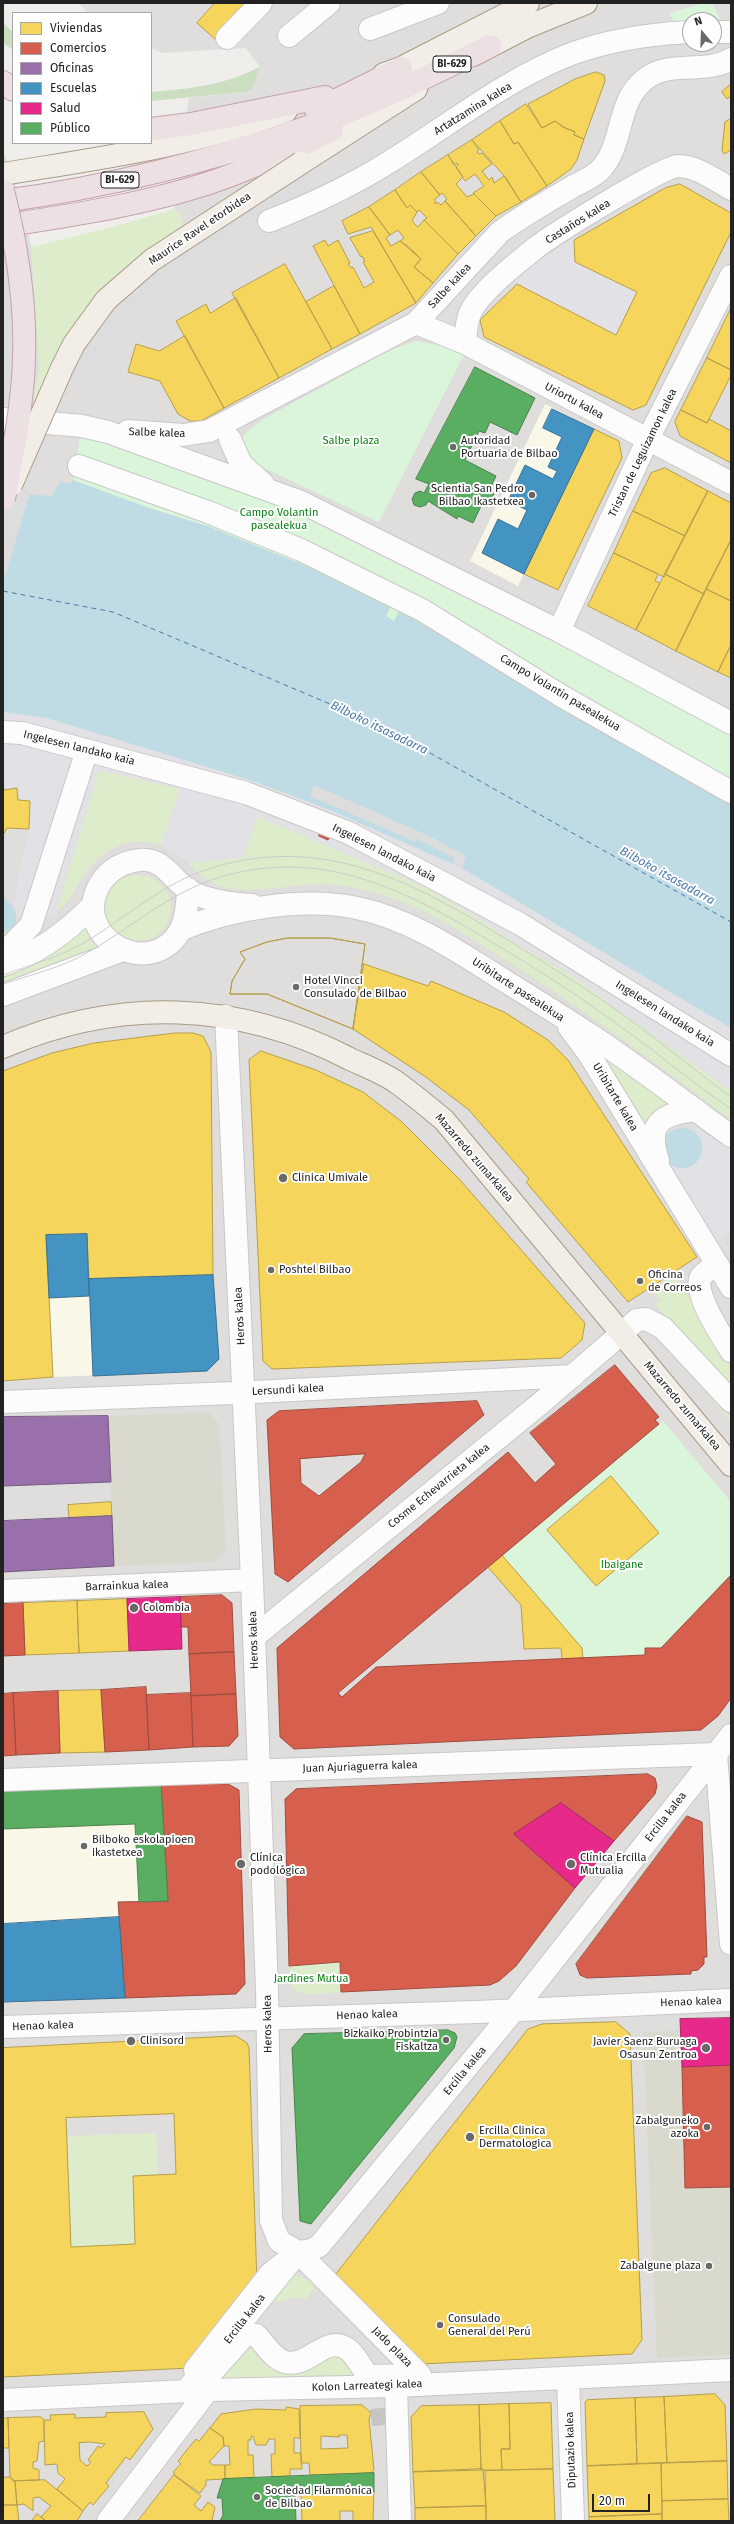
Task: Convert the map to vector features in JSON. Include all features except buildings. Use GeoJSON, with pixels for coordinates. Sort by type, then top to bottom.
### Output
{"type":"FeatureCollection","features":[{"type":"Feature","properties":{"kind":"highway","name":"Maurice Ravel etorbidea"},"geometry":{"type":"LineString","coordinates":[[288,124],[346,122],[407,75],[490,46]]}},
{"type":"Feature","properties":{"kind":"highway"},"geometry":{"type":"LineString","coordinates":[[3,82],[12,89]]}},
{"type":"Feature","properties":{"kind":"highway"},"geometry":{"type":"LineString","coordinates":[[3,226],[126,205],[209,183],[325,96]]}},
{"type":"Feature","properties":{"kind":"highway"},"geometry":{"type":"LineString","coordinates":[[152,129],[190,124],[288,124]]}},
{"type":"Feature","properties":{"kind":"highway","name":"BI-629"},"geometry":{"type":"LineString","coordinates":[[3,201],[117,181],[235,149],[288,124]]}},
{"type":"Feature","properties":{"kind":"highway"},"geometry":{"type":"LineString","coordinates":[[3,191],[13,230],[22,284],[24,357],[16,435],[4,501]]}},
{"type":"Feature","properties":{"kind":"main road"},"geometry":{"type":"LineString","coordinates":[[325,96],[407,75],[528,3]]}},
{"type":"Feature","properties":{"kind":"main road","name":"Maurice Ravel etorbidea"},"geometry":{"type":"LineString","coordinates":[[4,501],[74,344],[106,300],[130,277],[186,237],[413,91],[490,46],[542,20],[586,3]]}},
{"type":"Feature","properties":{"kind":"main road"},"geometry":{"type":"LineString","coordinates":[[3,174],[185,143],[253,124],[288,124]]}},
{"type":"Feature","properties":{"kind":"main road","name":"Mazarredo zumarkalea"},"geometry":{"type":"LineString","coordinates":[[3,1047],[52,1028],[109,1017],[162,1013],[226,1016],[257,1022],[318,1043],[395,1081],[444,1120],[731,1465]]}},
{"type":"Feature","properties":{"kind":"street"},"geometry":{"type":"LineString","coordinates":[[227,38],[261,3]]}},
{"type":"Feature","properties":{"kind":"street"},"geometry":{"type":"LineString","coordinates":[[289,36],[329,3]]}},
{"type":"Feature","properties":{"kind":"street"},"geometry":{"type":"LineString","coordinates":[[370,29],[438,3]]}},
{"type":"Feature","properties":{"kind":"street","name":"Artatzamina kalea"},"geometry":{"type":"LineString","coordinates":[[269,221],[349,186],[536,70],[572,54],[641,36],[682,33]]}},
{"type":"Feature","properties":{"kind":"street","name":"Salbe kalea"},"geometry":{"type":"LineString","coordinates":[[108,432],[135,431],[183,436],[208,431],[231,430],[416,323],[500,232],[515,221],[600,170],[611,154],[632,92],[644,79],[657,72],[676,67],[697,68],[718,65],[731,59]]}},
{"type":"Feature","properties":{"kind":"street","name":"Castaños kalea"},"geometry":{"type":"LineString","coordinates":[[465,343],[466,324],[472,310],[493,286],[535,248],[647,179],[678,166],[702,173],[731,189]]}},
{"type":"Feature","properties":{"kind":"street","name":"Tristan de Leguizamon kalea"},"geometry":{"type":"LineString","coordinates":[[559,631],[648,439],[731,276]]}},
{"type":"Feature","properties":{"kind":"street","name":"Uriortu kalea"},"geometry":{"type":"LineString","coordinates":[[416,323],[465,343],[731,483]]}},
{"type":"Feature","properties":{"kind":"street"},"geometry":{"type":"LineString","coordinates":[[3,419],[82,426],[108,432],[301,502],[559,631],[731,723]]}},
{"type":"Feature","properties":{"kind":"street"},"geometry":{"type":"LineString","coordinates":[[192,462],[207,458],[231,430]]}},
{"type":"Feature","properties":{"kind":"street"},"geometry":{"type":"LineString","coordinates":[[231,430],[241,464],[269,490]]}},
{"type":"Feature","properties":{"kind":"street","name":"Campo Volantin pasealekua"},"geometry":{"type":"LineString","coordinates":[[79,466],[215,515],[301,550],[422,610],[565,698],[731,792]]}},
{"type":"Feature","properties":{"kind":"street","name":"Ingelesen landako kaia"},"geometry":{"type":"LineString","coordinates":[[3,732],[22,733],[246,793],[349,833],[520,924],[731,1055]]}},
{"type":"Feature","properties":{"kind":"street"},"geometry":{"type":"LineString","coordinates":[[4,958],[31,925],[87,750]]}},
{"type":"Feature","properties":{"kind":"street"},"geometry":{"type":"LineString","coordinates":[[142,860],[157,863],[169,870],[188,889],[185,918],[180,930],[172,940],[155,950],[136,953],[123,950],[108,940],[101,932],[95,919],[93,905],[96,890],[104,878],[114,868],[128,862],[142,860]]}},
{"type":"Feature","properties":{"kind":"street","name":"Uribitarte pasealekua"},"geometry":{"type":"LineString","coordinates":[[188,889],[216,900],[249,905],[280,906]]}},
{"type":"Feature","properties":{"kind":"street","name":"Uribitarte pasealekua"},"geometry":{"type":"LineString","coordinates":[[180,930],[215,917],[280,906],[320,903],[358,908],[404,923],[456,950],[591,1036],[731,1136]]}},
{"type":"Feature","properties":{"kind":"street"},"geometry":{"type":"LineString","coordinates":[[4,958],[41,949],[72,926],[93,905]]}},
{"type":"Feature","properties":{"kind":"street"},"geometry":{"type":"LineString","coordinates":[[3,995],[123,950]]}},
{"type":"Feature","properties":{"kind":"street","name":"Heros kalea"},"geometry":{"type":"LineString","coordinates":[[226,1016],[242,1393],[252,1580],[268,2019],[271,2220],[279,2241],[298,2252]]}},
{"type":"Feature","properties":{"kind":"street","name":"Uribitarte kalea"},"geometry":{"type":"LineString","coordinates":[[562,1018],[589,1054],[716,1265],[731,1287]]}},
{"type":"Feature","properties":{"kind":"street","name":"Uribitarte kalea"},"geometry":{"type":"LineString","coordinates":[[663,1178],[652,1143],[652,1135],[659,1124],[670,1115],[696,1110]]}},
{"type":"Feature","properties":{"kind":"street"},"geometry":{"type":"LineString","coordinates":[[716,1265],[701,1277],[699,1286],[707,1310],[731,1351]]}},
{"type":"Feature","properties":{"kind":"street","name":"Cosme Echevarrieta kalea"},"geometry":{"type":"LineString","coordinates":[[254,1637],[573,1376],[638,1320],[646,1319],[663,1328],[731,1401]]}},
{"type":"Feature","properties":{"kind":"street","name":"Lersundi kalea"},"geometry":{"type":"LineString","coordinates":[[3,1402],[242,1393],[573,1376]]}},
{"type":"Feature","properties":{"kind":"street","name":"Barrainkua kalea"},"geometry":{"type":"LineString","coordinates":[[3,1591],[252,1580]]}},
{"type":"Feature","properties":{"kind":"street","name":"Ercilla kalea"},"geometry":{"type":"LineString","coordinates":[[108,2521],[198,2386],[298,2252],[310,2250],[319,2246],[515,2009],[731,1735]]}},
{"type":"Feature","properties":{"kind":"street"},"geometry":{"type":"LineString","coordinates":[[716,1754],[731,1944]]}},
{"type":"Feature","properties":{"kind":"street","name":"Juan Ajuriaguerra kalea"},"geometry":{"type":"LineString","coordinates":[[3,1780],[716,1754]]}},
{"type":"Feature","properties":{"kind":"street","name":"Henao kalea"},"geometry":{"type":"LineString","coordinates":[[3,2027],[268,2019],[731,2000]]}},
{"type":"Feature","properties":{"kind":"street"},"geometry":{"type":"LineString","coordinates":[[270,2149],[281,2179],[282,2213]]}},
{"type":"Feature","properties":{"kind":"street","name":"Jado plaza"},"geometry":{"type":"LineString","coordinates":[[198,2386],[245,2334],[256,2335],[272,2354],[285,2362],[300,2361],[314,2356],[324,2347],[336,2344],[349,2350],[368,2376],[420,2375],[298,2252]]}},
{"type":"Feature","properties":{"kind":"street","name":"Kolon Larreategi kalea"},"geometry":{"type":"LineString","coordinates":[[3,2400],[198,2386],[396,2386],[731,2370]]}},
{"type":"Feature","properties":{"kind":"street","name":"Diputazio kalea"},"geometry":{"type":"LineString","coordinates":[[568,2378],[573,2521]]}},
{"type":"Feature","properties":{"kind":"street"},"geometry":{"type":"LineString","coordinates":[[396,2386],[400,2521]]}},
{"type":"Feature","properties":{"kind":"street"},"geometry":{"type":"LineString","coordinates":[[383,2425],[387,2473],[399,2493]]}},
{"type":"Feature","properties":{"kind":"shaded area"},"geometry":{"type":"Polygon","coordinates":[[[78,3],[731,3],[731,2521],[3,2521],[3,247],[31,247],[34,291],[181,215],[174,209],[189,98],[244,92],[260,67],[246,48],[162,53],[152,48],[152,12],[87,12],[78,3]]]}},
{"type":"Feature","properties":{"kind":"shaded area"},"geometry":{"type":"Polygon","coordinates":[[[574,238],[575,262],[637,292],[616,335],[513,282],[523,272],[574,238]]]}},
{"type":"Feature","properties":{"kind":"shaded area","name":"Scientia San Pedro Bilbao Ikastetxea"},"geometry":{"type":"Polygon","coordinates":[[[545,404],[594,429],[518,586],[470,561],[545,404]]]}},
{"type":"Feature","properties":{"kind":"shaded area"},"geometry":{"type":"Polygon","coordinates":[[[3,712],[47,718],[253,781],[330,810],[453,863],[731,1028],[731,1091],[571,975],[429,889],[257,816],[244,857],[191,863],[161,845],[180,789],[99,770],[56,912],[31,925],[17,915],[13,904],[29,829],[30,802],[18,800],[4,790],[3,712]]]}},
{"type":"Feature","properties":{"kind":"shaded area"},"geometry":{"type":"Polygon","coordinates":[[[699,1124],[731,1146],[731,1231],[714,1245],[666,1161],[703,1150],[702,1143],[695,1131],[699,1124]]]}},
{"type":"Feature","properties":{"kind":"shaded area"},"geometry":{"type":"Polygon","coordinates":[[[87,1234],[89,1279],[213,1275],[219,1359],[207,1371],[53,1377],[46,1235],[87,1234]]]}},
{"type":"Feature","properties":{"kind":"shaded area"},"geometry":{"type":"Polygon","coordinates":[[[208,1412],[219,1424],[226,1550],[215,1562],[114,1566],[108,1416],[208,1412]]]}},
{"type":"Feature","properties":{"kind":"shaded area","name":"Bilboko eskolapioen ikastetxea"},"geometry":{"type":"Polygon","coordinates":[[[161,1784],[168,1901],[118,1902],[125,1998],[3,2002],[3,1791],[161,1784]]]}},
{"type":"Feature","properties":{"kind":"shaded area"},"geometry":{"type":"Polygon","coordinates":[[[681,2031],[685,2188],[731,2187],[731,2355],[657,2358],[643,2032],[681,2031]]]}},
{"type":"Feature","properties":{"kind":"shaded area"},"geometry":{"type":"Polygon","coordinates":[[[587,2400],[585,2402],[589,2521],[555,2521],[551,2403],[587,2400]]]}},
{"type":"Feature","properties":{"kind":"green space"},"geometry":{"type":"Polygon","coordinates":[[[704,3],[713,5],[716,12],[682,12],[682,28],[676,28],[670,13],[704,3]]]}},
{"type":"Feature","properties":{"kind":"green space"},"geometry":{"type":"Polygon","coordinates":[[[3,23],[12,31],[12,49],[3,43],[3,23]]]}},
{"type":"Feature","properties":{"kind":"green space"},"geometry":{"type":"Polygon","coordinates":[[[260,66],[252,89],[244,92],[152,101],[152,92],[207,85],[235,78],[260,66]]]}},
{"type":"Feature","properties":{"kind":"green space"},"geometry":{"type":"Polygon","coordinates":[[[174,209],[181,215],[183,225],[150,250],[30,408],[39,369],[31,247],[113,227],[174,209]]]}},
{"type":"Feature","properties":{"kind":"green space","name":"Salbe plaza"},"geometry":{"type":"Polygon","coordinates":[[[416,341],[443,346],[464,355],[379,522],[245,459],[241,446],[242,441],[246,433],[260,421],[388,351],[416,341]]]}},
{"type":"Feature","properties":{"kind":"green space","name":"Campo Volantin pasealekua"},"geometry":{"type":"Polygon","coordinates":[[[82,426],[185,455],[731,723],[731,799],[399,611],[394,621],[386,616],[391,606],[328,575],[210,527],[146,507],[73,480],[82,426]]]}},
{"type":"Feature","properties":{"kind":"green space"},"geometry":{"type":"Polygon","coordinates":[[[99,770],[180,789],[161,845],[149,842],[127,843],[108,851],[91,866],[69,899],[56,912],[99,770]]]}},
{"type":"Feature","properties":{"kind":"green space"},"geometry":{"type":"Polygon","coordinates":[[[257,816],[429,889],[484,921],[519,945],[571,975],[731,1091],[731,1120],[646,1057],[531,976],[428,913],[396,899],[380,894],[336,885],[303,885],[250,890],[233,889],[217,884],[202,876],[188,862],[191,863],[257,816]]]}},
{"type":"Feature","properties":{"kind":"green space"},"geometry":{"type":"Polygon","coordinates":[[[138,875],[151,877],[166,890],[169,895],[171,908],[169,921],[156,936],[151,939],[138,941],[125,939],[110,926],[107,921],[105,908],[107,895],[120,880],[125,877],[138,875]]]}},
{"type":"Feature","properties":{"kind":"green space"},"geometry":{"type":"Polygon","coordinates":[[[81,917],[92,942],[107,957],[3,995],[3,965],[81,917]]]}},
{"type":"Feature","properties":{"kind":"green space"},"geometry":{"type":"Polygon","coordinates":[[[584,1038],[675,1106],[652,1118],[643,1129],[584,1038]]]}},
{"type":"Feature","properties":{"kind":"green space"},"geometry":{"type":"Polygon","coordinates":[[[678,1275],[683,1291],[690,1290],[731,1368],[731,1385],[655,1304],[661,1300],[652,1291],[678,1275]]]}},
{"type":"Feature","properties":{"kind":"green space"},"geometry":{"type":"Polygon","coordinates":[[[699,1384],[731,1418],[731,1422],[699,1384]]]}},
{"type":"Feature","properties":{"kind":"green space","name":"Ibaigane"},"geometry":{"type":"Polygon","coordinates":[[[663,1421],[731,1502],[731,1575],[661,1648],[645,1648],[645,1655],[583,1658],[501,1554],[663,1421]]]}},
{"type":"Feature","properties":{"kind":"green space","name":"Jardines Mutua"},"geometry":{"type":"Polygon","coordinates":[[[340,1962],[341,1992],[309,1994],[292,1988],[289,1966],[340,1962]]]}},
{"type":"Feature","properties":{"kind":"green space"},"geometry":{"type":"Polygon","coordinates":[[[156,2133],[158,2175],[133,2176],[135,2244],[71,2247],[67,2136],[156,2133]]]}},
{"type":"Feature","properties":{"kind":"green space"},"geometry":{"type":"Polygon","coordinates":[[[291,2274],[312,2281],[314,2288],[306,2300],[296,2297],[280,2302],[270,2296],[291,2274]]]}},
{"type":"Feature","properties":{"kind":"green space"},"geometry":{"type":"Polygon","coordinates":[[[245,2335],[285,2362],[336,2344],[368,2376],[204,2381],[245,2335]]]}},
{"type":"Feature","properties":{"kind":"water","name":"Bilboko itsasadarra"},"geometry":{"type":"Polygon","coordinates":[[[73,480],[146,507],[210,527],[328,575],[391,606],[386,616],[394,621],[399,611],[731,799],[731,1028],[462,868],[330,810],[253,781],[47,718],[3,712],[3,492],[51,496],[61,481],[71,484],[73,480]]]}},
{"type":"Feature","properties":{"kind":"water"},"geometry":{"type":"Polygon","coordinates":[[[3,897],[12,906],[16,917],[15,926],[3,933],[3,897]]]}},
{"type":"Feature","properties":{"kind":"water"},"geometry":{"type":"Polygon","coordinates":[[[686,1128],[693,1131],[699,1137],[702,1148],[701,1156],[693,1165],[686,1168],[678,1168],[671,1165],[663,1156],[662,1144],[665,1137],[674,1129],[686,1128]]]}},
{"type":"Feature","properties":{"kind":"pier"},"geometry":{"type":"Polygon","coordinates":[[[3,151],[16,183],[31,247],[39,369],[31,406],[68,333],[105,288],[150,250],[183,225],[297,155],[319,184],[148,293],[115,330],[68,396],[36,472],[3,584],[3,151]]]}},
{"type":"Feature","properties":{"kind":"pier"},"geometry":{"type":"Polygon","coordinates":[[[314,785],[427,835],[466,856],[462,868],[453,863],[454,858],[417,839],[416,842],[310,796],[314,785]]]}},
{"type":"Feature","properties":{"kind":"ferry route"},"geometry":{"type":"LineString","coordinates":[[3,591],[113,612],[382,726],[731,922]]}},
{"type":"Feature","properties":{"kind":"tunnel"},"geometry":{"type":"LineString","coordinates":[[381,2408],[383,2425]]}},
{"type":"Feature","properties":{"kind":"tram line"},"geometry":{"type":"LineString","coordinates":[[3,975],[46,960],[87,941],[175,883],[208,869],[250,859],[291,856],[330,860],[367,870],[404,883],[475,920],[612,1007],[731,1097]]}},
{"type":"Feature","properties":{"kind":"tram line"},"geometry":{"type":"LineString","coordinates":[[3,984],[75,959],[102,944],[165,902],[217,878],[255,869],[291,867],[326,870],[360,878],[393,890],[458,922],[543,973],[594,1008],[731,1109]]}},
{"type":"Feature","properties":{"kind":"place","name":"Autoridad Portuaria de Bilbao"},"geometry":{"type":"Point","coordinates":[453,447]}},
{"type":"Feature","properties":{"kind":"place","name":"Scientia San Pedro Bilbao Ikastetxea"},"geometry":{"type":"Point","coordinates":[532,495]}},
{"type":"Feature","properties":{"kind":"place","name":"Hotel Vincci Consulado de Bilbao"},"geometry":{"type":"Point","coordinates":[296,987]}},
{"type":"Feature","properties":{"kind":"place","name":"Clinica Umivale"},"geometry":{"type":"Point","coordinates":[283,1178]}},
{"type":"Feature","properties":{"kind":"place","name":"Poshtel Bilbao"},"geometry":{"type":"Point","coordinates":[271,1270]}},
{"type":"Feature","properties":{"kind":"place","name":"Oficina de Correos"},"geometry":{"type":"Point","coordinates":[640,1281]}},
{"type":"Feature","properties":{"kind":"place","name":"Colombia"},"geometry":{"type":"Point","coordinates":[134,1608]}},
{"type":"Feature","properties":{"kind":"place","name":"Bilboko eskolapioen ikastetxea"},"geometry":{"type":"Point","coordinates":[84,1846]}},
{"type":"Feature","properties":{"kind":"place","name":"Clínica podológica"},"geometry":{"type":"Point","coordinates":[241,1864]}},
{"type":"Feature","properties":{"kind":"place","name":"Clínica Ercilla Mutualia"},"geometry":{"type":"Point","coordinates":[571,1864]}},
{"type":"Feature","properties":{"kind":"place","name":"Bizkaiko Probintzia Fiskaltza"},"geometry":{"type":"Point","coordinates":[446,2040]}},
{"type":"Feature","properties":{"kind":"place","name":"Clinisord"},"geometry":{"type":"Point","coordinates":[131,2041]}},
{"type":"Feature","properties":{"kind":"place","name":"Javier Saenz Buruaga Osasun Zentroa"},"geometry":{"type":"Point","coordinates":[706,2048]}},
{"type":"Feature","properties":{"kind":"place","name":"Zabalguneko azoka"},"geometry":{"type":"Point","coordinates":[707,2127]}},
{"type":"Feature","properties":{"kind":"place","name":"Ercilla Clinica Dermatologica"},"geometry":{"type":"Point","coordinates":[470,2137]}},
{"type":"Feature","properties":{"kind":"place","name":"Zabalgune plaza"},"geometry":{"type":"Point","coordinates":[709,2266]}},
{"type":"Feature","properties":{"kind":"place","name":"Consulado General del Perú"},"geometry":{"type":"Point","coordinates":[440,2325]}},
{"type":"Feature","properties":{"kind":"place","name":"Sociedad Filarmónica de Bilbao"},"geometry":{"type":"Point","coordinates":[257,2497]}}]}
